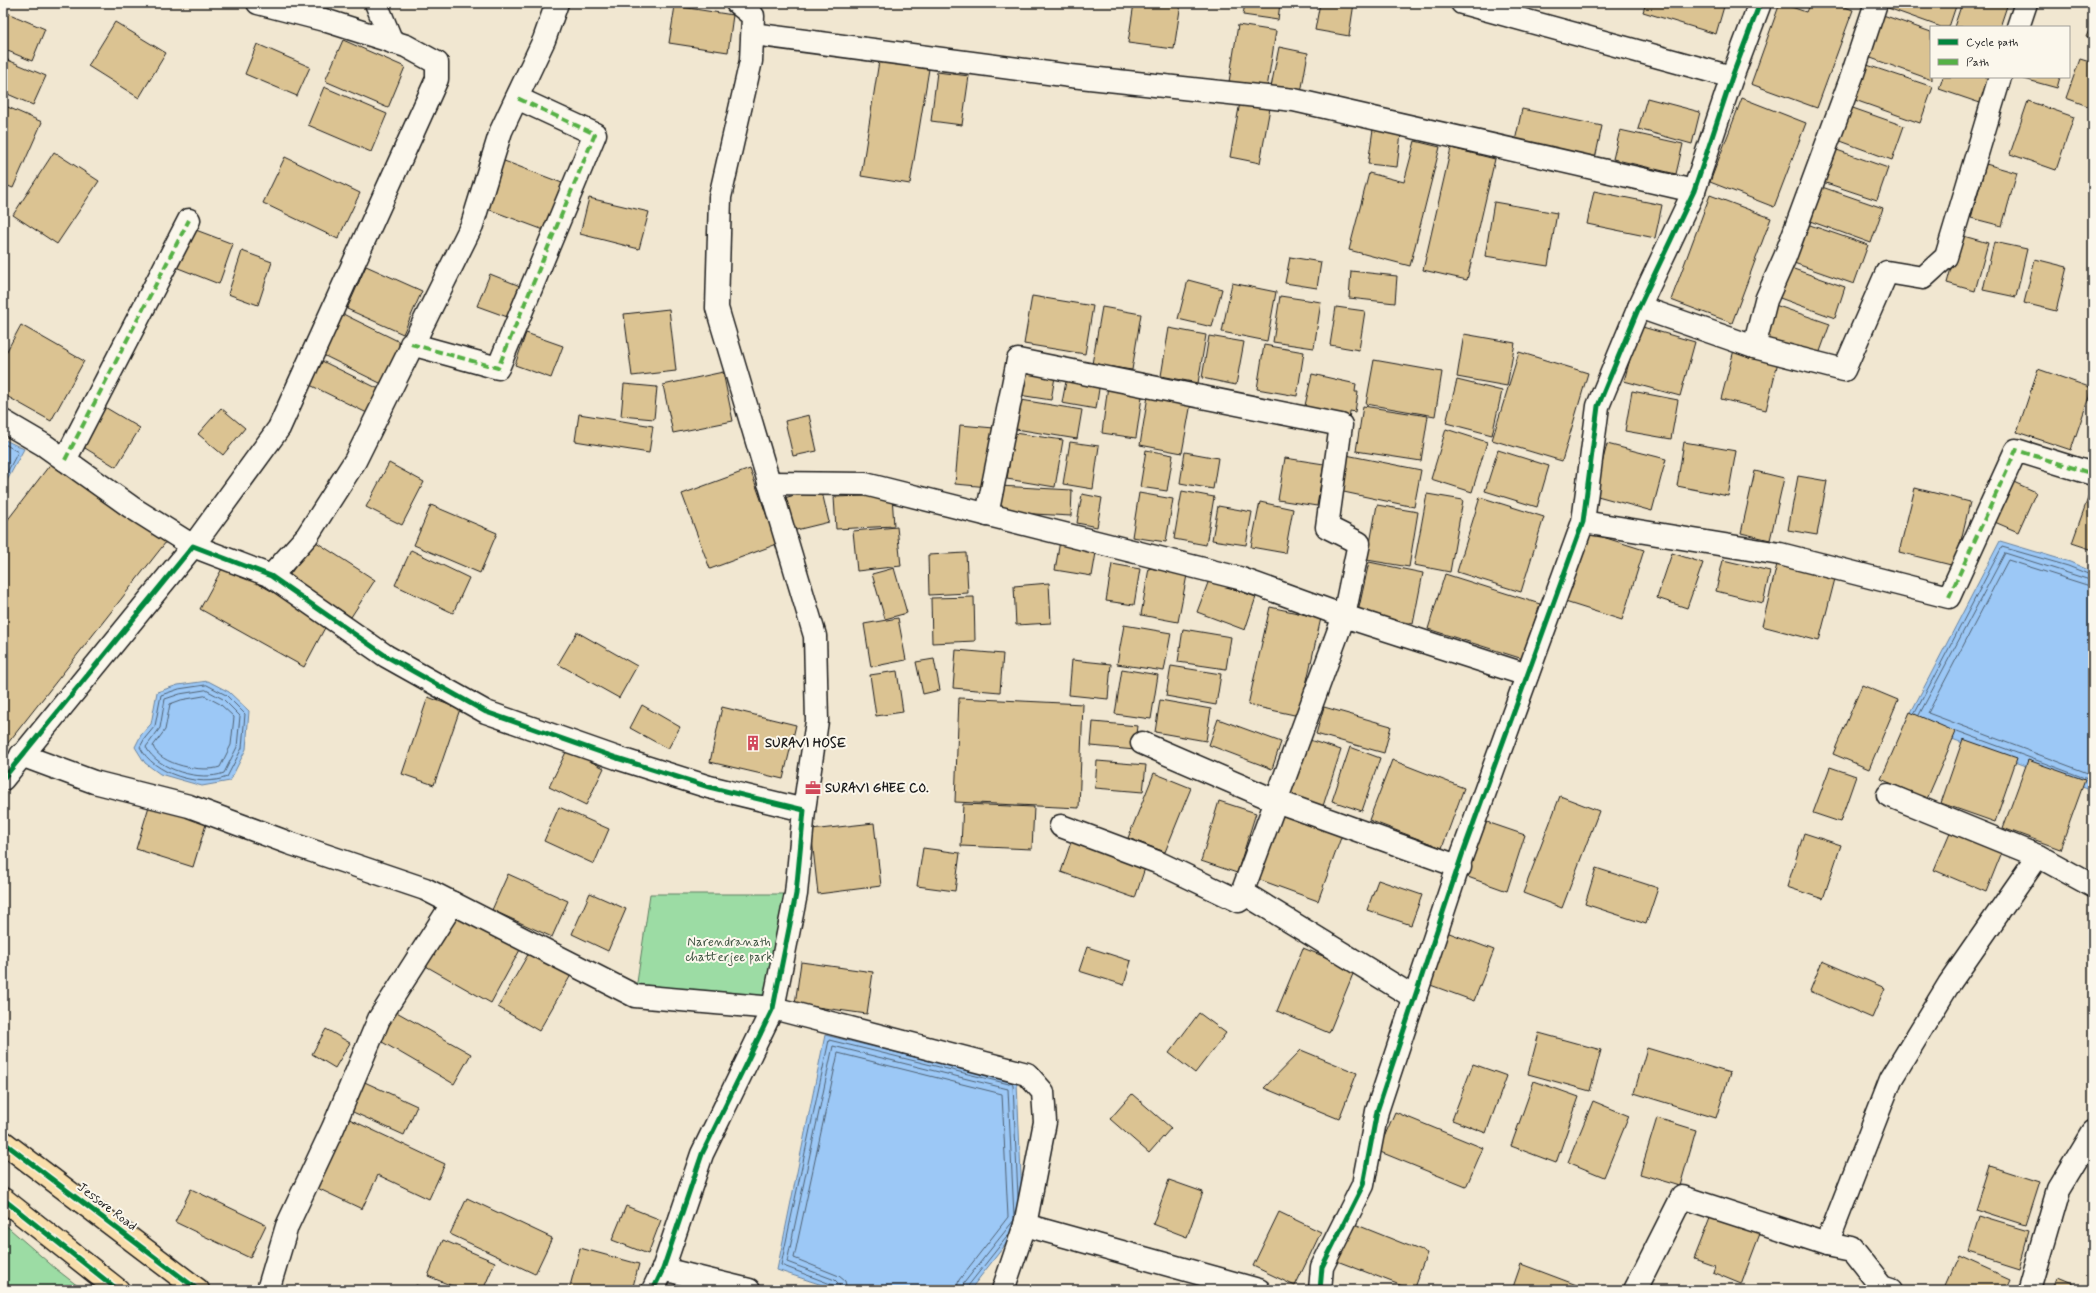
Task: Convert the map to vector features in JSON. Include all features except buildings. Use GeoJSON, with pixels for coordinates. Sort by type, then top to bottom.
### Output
{"type":"FeatureCollection","features":[{"type":"Feature","properties":{"kind":"main road","name":"Jessore Road"},"geometry":{"type":"LineString","coordinates":[[3,1142],[198,1290]]}},
{"type":"Feature","properties":{"kind":"main road"},"geometry":{"type":"LineString","coordinates":[[3,1199],[118,1290]]}},
{"type":"Feature","properties":{"kind":"street"},"geometry":{"type":"LineString","coordinates":[[9,768],[193,546],[279,428],[437,79],[437,63],[406,46],[324,20],[258,3]]}},
{"type":"Feature","properties":{"kind":"street"},"geometry":{"type":"LineString","coordinates":[[376,3],[392,42]]}},
{"type":"Feature","properties":{"kind":"street"},"geometry":{"type":"LineString","coordinates":[[271,576],[307,536],[355,461],[411,344],[472,225],[501,131],[544,40],[557,3]]}},
{"type":"Feature","properties":{"kind":"street"},"geometry":{"type":"LineString","coordinates":[[653,1290],[663,1269],[702,1154],[773,1008],[796,894],[804,810],[818,721],[815,636],[717,308],[720,197],[751,61],[753,34],[753,16],[737,3]]}},
{"type":"Feature","properties":{"kind":"street"},"geometry":{"type":"LineString","coordinates":[[1462,3],[1732,77]]}},
{"type":"Feature","properties":{"kind":"street"},"geometry":{"type":"LineString","coordinates":[[1320,1290],[1322,1267],[1363,1185],[1377,1111],[1527,675],[1583,522],[1598,406],[1639,306],[1694,191],[1732,77],[1760,3]]}},
{"type":"Feature","properties":{"kind":"street"},"geometry":{"type":"LineString","coordinates":[[1754,347],[1766,300],[1790,242],[1852,76],[1876,3]]}},
{"type":"Feature","properties":{"kind":"street"},"geometry":{"type":"LineString","coordinates":[[2018,26],[2026,3]]}},
{"type":"Feature","properties":{"kind":"street"},"geometry":{"type":"LineString","coordinates":[[753,34],[1071,76],[1294,100],[1694,191]]}},
{"type":"Feature","properties":{"kind":"street"},"geometry":{"type":"LineString","coordinates":[[1639,306],[1754,347],[1844,370],[1886,272],[1923,278],[1946,257],[2000,78]]}},
{"type":"Feature","properties":{"kind":"street"},"geometry":{"type":"LineString","coordinates":[[411,344],[498,368],[595,134],[517,98]]}},
{"type":"Feature","properties":{"kind":"street"},"geometry":{"type":"LineString","coordinates":[[65,460],[188,220]]}},
{"type":"Feature","properties":{"kind":"street"},"geometry":{"type":"LineString","coordinates":[[988,515],[1018,360],[1341,425],[1327,527],[1359,544],[1344,616],[1239,901],[1157,862],[1061,826]]}},
{"type":"Feature","properties":{"kind":"street"},"geometry":{"type":"LineString","coordinates":[[3,421],[65,460],[131,507],[193,546],[271,576],[386,656],[486,712],[617,758],[709,787],[804,810]]}},
{"type":"Feature","properties":{"kind":"street"},"geometry":{"type":"LineString","coordinates":[[1583,522],[1780,554],[1949,597],[2016,450],[2093,474]]}},
{"type":"Feature","properties":{"kind":"street"},"geometry":{"type":"LineString","coordinates":[[769,483],[866,484],[1239,578],[1344,616],[1527,675]]}},
{"type":"Feature","properties":{"kind":"street"},"geometry":{"type":"LineString","coordinates":[[1142,743],[1276,801],[1460,867]]}},
{"type":"Feature","properties":{"kind":"street"},"geometry":{"type":"LineString","coordinates":[[9,768],[94,782],[189,806],[289,843],[425,889],[635,996],[773,1008],[1027,1074],[1043,1092],[1045,1122],[1025,1225],[1003,1290]]}},
{"type":"Feature","properties":{"kind":"street"},"geometry":{"type":"LineString","coordinates":[[1888,795],[2038,856],[2093,886]]}},
{"type":"Feature","properties":{"kind":"street"},"geometry":{"type":"LineString","coordinates":[[1827,1244],[1891,1079],[1949,984],[2038,856]]}},
{"type":"Feature","properties":{"kind":"street"},"geometry":{"type":"LineString","coordinates":[[1242,892],[1415,998]]}},
{"type":"Feature","properties":{"kind":"street"},"geometry":{"type":"LineString","coordinates":[[268,1290],[286,1226],[333,1128],[379,1019],[453,903]]}},
{"type":"Feature","properties":{"kind":"street"},"geometry":{"type":"LineString","coordinates":[[2029,1290],[2058,1190],[2093,1132]]}},
{"type":"Feature","properties":{"kind":"street"},"geometry":{"type":"LineString","coordinates":[[1635,1290],[1682,1198],[1827,1244],[1852,1248],[1882,1286],[1891,1290]]}},
{"type":"Feature","properties":{"kind":"street"},"geometry":{"type":"LineString","coordinates":[[1025,1225],[1259,1290]]}},
{"type":"Feature","properties":{"kind":"street"},"geometry":{"type":"LineString","coordinates":[[663,1269],[749,1290]]}},
{"type":"Feature","properties":{"kind":"green space","name":"Narendranath chatterjee park"},"geometry":{"type":"Polygon","coordinates":[[[650,894],[796,894],[773,1008],[635,996],[650,894]]]}},
{"type":"Feature","properties":{"kind":"green space"},"geometry":{"type":"Polygon","coordinates":[[[3,1223],[56,1269],[83,1290],[3,1290],[3,1223]]]}},
{"type":"Feature","properties":{"kind":"water"},"geometry":{"type":"Polygon","coordinates":[[[3,439],[24,449],[3,488],[3,439]]]}},
{"type":"Feature","properties":{"kind":"water"},"geometry":{"type":"Polygon","coordinates":[[[2000,541],[2070,562],[2093,572],[2093,791],[1906,722],[2000,541]]]}},
{"type":"Feature","properties":{"kind":"water"},"geometry":{"type":"Polygon","coordinates":[[[208,681],[229,692],[249,711],[246,749],[230,781],[202,786],[160,774],[145,763],[135,747],[141,735],[151,724],[157,692],[178,685],[208,681]]]}},
{"type":"Feature","properties":{"kind":"water"},"geometry":{"type":"Polygon","coordinates":[[[825,1035],[1017,1082],[1023,1222],[970,1290],[837,1290],[777,1270],[825,1035]]]}},
{"type":"Feature","properties":{"kind":"marked path"},"geometry":{"type":"LineString","coordinates":[[411,344],[498,368],[595,134],[517,98]]}},
{"type":"Feature","properties":{"kind":"marked path"},"geometry":{"type":"LineString","coordinates":[[65,460],[189,220]]}},
{"type":"Feature","properties":{"kind":"marked path"},"geometry":{"type":"LineString","coordinates":[[1949,597],[2016,450],[2093,474]]}},
{"type":"Feature","properties":{"kind":"cycle path"},"geometry":{"type":"LineString","coordinates":[[1320,1290],[1322,1267],[1363,1185],[1377,1111],[1462,855],[1583,522],[1598,406],[1639,307],[1694,191],[1732,77],[1760,3]]}},
{"type":"Feature","properties":{"kind":"cycle path"},"geometry":{"type":"LineString","coordinates":[[3,779],[193,546],[271,576],[386,656],[486,712],[617,758],[709,787],[804,810],[796,894],[773,1008],[702,1154],[663,1269],[653,1290]]}},
{"type":"Feature","properties":{"kind":"cycle path"},"geometry":{"type":"LineString","coordinates":[[3,1142],[198,1290]]}},
{"type":"Feature","properties":{"kind":"cycle path"},"geometry":{"type":"LineString","coordinates":[[3,1199],[118,1290]]}},
{"type":"Feature","properties":{"kind":"place","name":"SURAVI HOSE"},"geometry":{"type":"Point","coordinates":[753,743]}},
{"type":"Feature","properties":{"kind":"place","name":"SURAVI GHEE CO."},"geometry":{"type":"Point","coordinates":[813,788]}}]}
